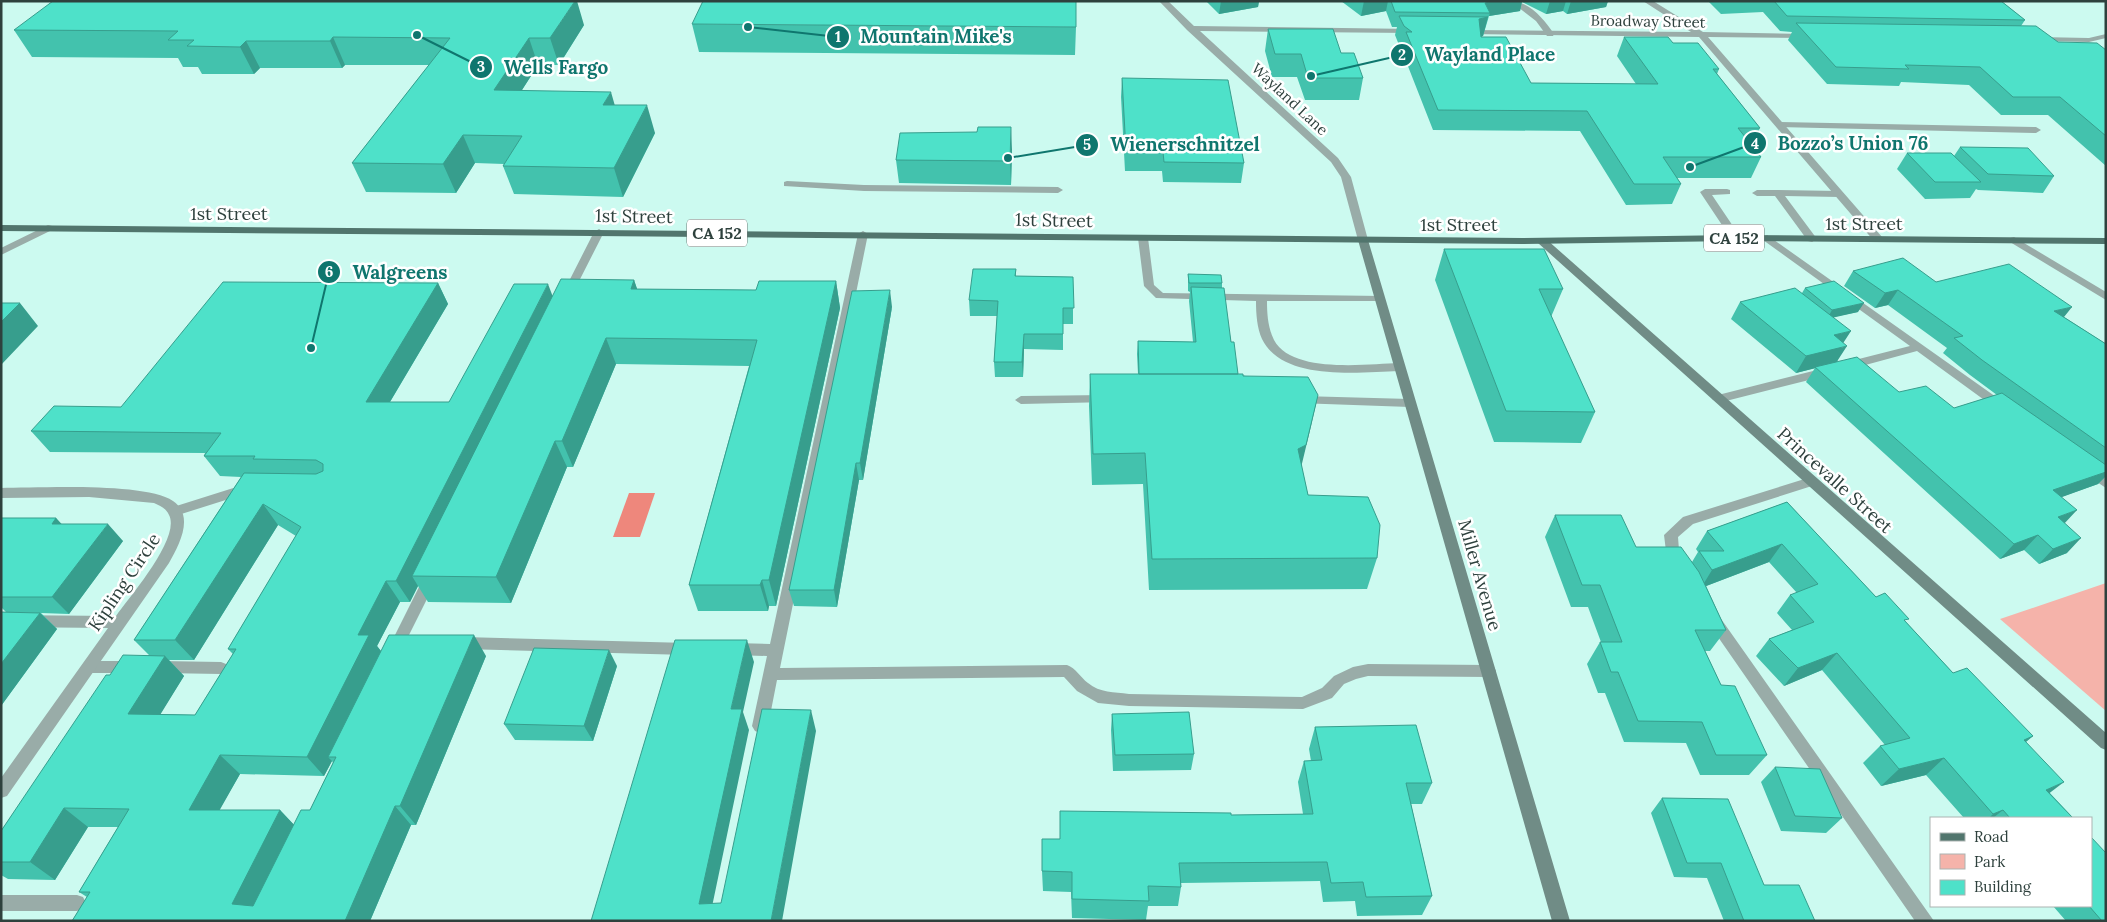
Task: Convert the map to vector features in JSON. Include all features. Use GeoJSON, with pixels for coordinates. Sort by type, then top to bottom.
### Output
{"type":"FeatureCollection","features":[{"type":"Feature","properties":{"kind":"main road","name":"1st Street"},"geometry":{"type":"LineString","coordinates":[[1,228],[863,234],[1363,240],[1542,241],[1767,238],[2106,241]]}},
{"type":"Feature","properties":{"kind":"street","name":"Wayland Lane"},"geometry":{"type":"LineString","coordinates":[[1163,1],[1335,160],[1346,177],[1363,240]]}},
{"type":"Feature","properties":{"kind":"street"},"geometry":{"type":"LineString","coordinates":[[1514,1],[1539,19],[1550,34]]}},
{"type":"Feature","properties":{"kind":"street"},"geometry":{"type":"LineString","coordinates":[[1647,1],[1704,36],[1878,239]]}},
{"type":"Feature","properties":{"kind":"street"},"geometry":{"type":"LineString","coordinates":[[1190,28],[1424,31]]}},
{"type":"Feature","properties":{"kind":"street","name":"Broadway Street"},"geometry":{"type":"LineString","coordinates":[[1463,32],[1812,36]]}},
{"type":"Feature","properties":{"kind":"street"},"geometry":{"type":"LineString","coordinates":[[2030,39],[2090,40],[2106,36]]}},
{"type":"Feature","properties":{"kind":"street"},"geometry":{"type":"LineString","coordinates":[[2090,40],[2106,48]]}},
{"type":"Feature","properties":{"kind":"street"},"geometry":{"type":"LineString","coordinates":[[1780,125],[2036,130]]}},
{"type":"Feature","properties":{"kind":"street"},"geometry":{"type":"LineString","coordinates":[[787,184],[864,188],[1058,190]]}},
{"type":"Feature","properties":{"kind":"street"},"geometry":{"type":"LineString","coordinates":[[1727,192],[1705,192],[1736,238]]}},
{"type":"Feature","properties":{"kind":"street"},"geometry":{"type":"LineString","coordinates":[[1757,193],[1840,194]]}},
{"type":"Feature","properties":{"kind":"street"},"geometry":{"type":"LineString","coordinates":[[1778,193],[1812,239]]}},
{"type":"Feature","properties":{"kind":"street"},"geometry":{"type":"LineString","coordinates":[[1,252],[48,228]]}},
{"type":"Feature","properties":{"kind":"street"},"geometry":{"type":"LineString","coordinates":[[563,304],[599,232]]}},
{"type":"Feature","properties":{"kind":"street"},"geometry":{"type":"LineString","coordinates":[[756,742],[863,234]]}},
{"type":"Feature","properties":{"kind":"street"},"geometry":{"type":"LineString","coordinates":[[1143,238],[1145,270],[1149,286],[1160,296],[1378,298]]}},
{"type":"Feature","properties":{"kind":"street"},"geometry":{"type":"LineString","coordinates":[[1767,238],[2009,412]]}},
{"type":"Feature","properties":{"kind":"street","name":"Miller Avenue"},"geometry":{"type":"LineString","coordinates":[[1363,240],[1378,298],[1561,921]]}},
{"type":"Feature","properties":{"kind":"street"},"geometry":{"type":"LineString","coordinates":[[2014,240],[2106,297]]}},
{"type":"Feature","properties":{"kind":"street","name":"Princevalle Street"},"geometry":{"type":"LineString","coordinates":[[1542,241],[2106,743]]}},
{"type":"Feature","properties":{"kind":"street"},"geometry":{"type":"LineString","coordinates":[[1261,298],[1262,324],[1274,349],[1299,364],[1327,368],[1399,367]]}},
{"type":"Feature","properties":{"kind":"street"},"geometry":{"type":"LineString","coordinates":[[1718,399],[1920,347]]}},
{"type":"Feature","properties":{"kind":"street"},"geometry":{"type":"LineString","coordinates":[[1021,400],[1121,399]]}},
{"type":"Feature","properties":{"kind":"street"},"geometry":{"type":"LineString","coordinates":[[1288,400],[1410,403]]}},
{"type":"Feature","properties":{"kind":"street"},"geometry":{"type":"LineString","coordinates":[[2082,465],[2106,483]]}},
{"type":"Feature","properties":{"kind":"street"},"geometry":{"type":"LineString","coordinates":[[1679,571],[1673,563],[1671,535],[1688,520],[1811,482]]}},
{"type":"Feature","properties":{"kind":"street"},"geometry":{"type":"LineString","coordinates":[[1,493],[136,494],[158,498],[174,511],[212,498],[261,487]]}},
{"type":"Feature","properties":{"kind":"street","name":"Kipling Circle"},"geometry":{"type":"LineString","coordinates":[[1,791],[172,547],[178,533],[174,511]]}},
{"type":"Feature","properties":{"kind":"street"},"geometry":{"type":"LineString","coordinates":[[388,664],[434,569]]}},
{"type":"Feature","properties":{"kind":"street"},"geometry":{"type":"LineString","coordinates":[[1707,611],[1925,921]]}},
{"type":"Feature","properties":{"kind":"street"},"geometry":{"type":"LineString","coordinates":[[1,621],[120,622]]}},
{"type":"Feature","properties":{"kind":"street"},"geometry":{"type":"LineString","coordinates":[[399,642],[418,642]]}},
{"type":"Feature","properties":{"kind":"street"},"geometry":{"type":"LineString","coordinates":[[448,643],[776,650]]}},
{"type":"Feature","properties":{"kind":"street"},"geometry":{"type":"LineString","coordinates":[[89,667],[221,668]]}},
{"type":"Feature","properties":{"kind":"street"},"geometry":{"type":"LineString","coordinates":[[770,674],[1067,671],[1082,687],[1098,697],[1129,700],[1303,703],[1327,693],[1339,680],[1354,673],[1368,670],[1489,671]]}},
{"type":"Feature","properties":{"kind":"street"},"geometry":{"type":"LineString","coordinates":[[1,903],[76,902]]}},
{"type":"Feature","properties":{"kind":"green space"},"geometry":{"type":"Polygon","coordinates":[[[2106,583],[2106,711],[2000,619],[2106,583]]]}},
{"type":"Feature","properties":{"kind":"shaded area"},"geometry":{"type":"Polygon","coordinates":[[[629,493],[655,493],[640,537],[613,537],[629,493]]]}},
{"type":"Feature","properties":{"kind":"building"},"geometry":{"type":"Polygon","coordinates":[[[53,1],[575,1],[550,38],[529,38],[494,90],[611,92],[603,105],[647,105],[614,168],[503,166],[522,136],[463,135],[443,164],[352,163],[450,38],[333,37],[330,41],[246,41],[240,47],[187,46],[194,40],[168,40],[178,31],[14,30],[53,1]]]}},
{"type":"Feature","properties":{"kind":"building"},"geometry":{"type":"Polygon","coordinates":[[[703,1],[1076,1],[1076,27],[692,24],[703,1]]]}},
{"type":"Feature","properties":{"kind":"building"},"geometry":{"type":"Polygon","coordinates":[[[1391,1],[1494,1],[1485,3],[1490,13],[1395,12],[1391,1]]]}},
{"type":"Feature","properties":{"kind":"building"},"geometry":{"type":"Polygon","coordinates":[[[1774,1],[2001,1],[2025,20],[1787,16],[1774,1]]]}},
{"type":"Feature","properties":{"kind":"building"},"geometry":{"type":"Polygon","coordinates":[[[1399,16],[1488,17],[1479,19],[1481,37],[1506,37],[1531,83],[1658,84],[1624,37],[1668,37],[1673,43],[1698,43],[1719,69],[1713,69],[1760,128],[1738,128],[1761,157],[1663,157],[1681,184],[1634,184],[1587,111],[1438,110],[1406,32],[1412,32],[1404,26],[1399,16]]]}},
{"type":"Feature","properties":{"kind":"building"},"geometry":{"type":"Polygon","coordinates":[[[1796,23],[2036,26],[2058,42],[2097,43],[2106,50],[2106,136],[2060,97],[2013,97],[1980,67],[1905,65],[1909,69],[1836,67],[1796,23]]]}},
{"type":"Feature","properties":{"kind":"building"},"geometry":{"type":"Polygon","coordinates":[[[1268,29],[1333,29],[1341,53],[1354,53],[1363,78],[1308,78],[1301,54],[1275,54],[1268,29]]]}},
{"type":"Feature","properties":{"kind":"building"},"geometry":{"type":"Polygon","coordinates":[[[1122,78],[1228,80],[1244,163],[1164,162],[1163,152],[1126,151],[1122,78]]]}},
{"type":"Feature","properties":{"kind":"building"},"geometry":{"type":"Polygon","coordinates":[[[978,127],[1011,127],[1010,161],[896,160],[900,133],[977,132],[978,127]]]}},
{"type":"Feature","properties":{"kind":"building"},"geometry":{"type":"Polygon","coordinates":[[[1960,147],[2028,148],[2054,176],[1988,174],[1960,147]]]}},
{"type":"Feature","properties":{"kind":"building"},"geometry":{"type":"Polygon","coordinates":[[[1907,153],[1951,153],[1981,182],[1935,182],[1907,153]]]}},
{"type":"Feature","properties":{"kind":"building"},"geometry":{"type":"Polygon","coordinates":[[[1444,249],[1544,249],[1563,289],[1539,289],[1595,412],[1506,411],[1444,249]]]}},
{"type":"Feature","properties":{"kind":"building"},"geometry":{"type":"Polygon","coordinates":[[[1903,258],[1936,282],[2009,264],[2072,307],[2054,311],[2106,344],[2106,448],[1982,360],[1954,338],[1963,336],[1898,290],[1885,293],[1853,271],[1903,258]]]}},
{"type":"Feature","properties":{"kind":"building"},"geometry":{"type":"Polygon","coordinates":[[[973,269],[1016,269],[1015,276],[1073,277],[1074,308],[1063,308],[1063,334],[1024,334],[1022,362],[994,362],[998,301],[969,300],[973,269]]]}},
{"type":"Feature","properties":{"kind":"building"},"geometry":{"type":"Polygon","coordinates":[[[1188,274],[1221,275],[1222,283],[1189,283],[1188,274]]]}},
{"type":"Feature","properties":{"kind":"building"},"geometry":{"type":"Polygon","coordinates":[[[561,279],[634,280],[631,289],[756,290],[759,281],[836,281],[769,580],[762,580],[760,585],[689,585],[757,340],[606,338],[562,441],[555,441],[496,577],[412,576],[561,279]]]}},
{"type":"Feature","properties":{"kind":"building"},"geometry":{"type":"Polygon","coordinates":[[[1834,281],[1864,303],[1832,310],[1805,288],[1834,281]]]}},
{"type":"Feature","properties":{"kind":"building"},"geometry":{"type":"Polygon","coordinates":[[[223,282],[438,283],[366,402],[449,402],[514,284],[548,284],[396,581],[386,581],[358,635],[369,635],[307,757],[220,755],[189,810],[280,810],[232,904],[253,906],[301,810],[310,810],[336,757],[328,757],[389,635],[474,635],[400,806],[395,806],[345,921],[72,921],[90,892],[79,892],[129,809],[64,808],[30,862],[1,862],[1,831],[106,675],[110,675],[123,655],[165,656],[128,714],[195,715],[236,649],[228,649],[301,527],[263,504],[175,640],[134,640],[244,473],[316,474],[323,471],[323,464],[316,460],[253,459],[255,456],[204,456],[221,433],[31,431],[54,406],[121,407],[223,282]]]}},
{"type":"Feature","properties":{"kind":"building"},"geometry":{"type":"Polygon","coordinates":[[[1191,287],[1224,288],[1231,342],[1234,342],[1238,374],[1139,374],[1138,341],[1196,342],[1191,287]]]}},
{"type":"Feature","properties":{"kind":"building"},"geometry":{"type":"Polygon","coordinates":[[[1795,288],[1851,331],[1834,335],[1847,346],[1806,356],[1740,302],[1795,288]]]}},
{"type":"Feature","properties":{"kind":"building"},"geometry":{"type":"Polygon","coordinates":[[[890,290],[860,463],[856,463],[834,590],[789,590],[852,291],[890,290]]]}},
{"type":"Feature","properties":{"kind":"building"},"geometry":{"type":"Polygon","coordinates":[[[1,303],[20,303],[1,322],[1,303]]]}},
{"type":"Feature","properties":{"kind":"building"},"geometry":{"type":"Polygon","coordinates":[[[1857,357],[1899,392],[1926,386],[1954,408],[2002,393],[2106,465],[2106,472],[2053,490],[2077,510],[2058,517],[2081,538],[2053,549],[2038,535],[2014,544],[1815,367],[1857,357]]]}},
{"type":"Feature","properties":{"kind":"building"},"geometry":{"type":"Polygon","coordinates":[[[1090,374],[1243,374],[1243,376],[1308,377],[1318,395],[1306,445],[1298,449],[1308,495],[1368,497],[1380,525],[1377,558],[1152,559],[1145,453],[1093,454],[1090,374]]]}},
{"type":"Feature","properties":{"kind":"building"},"geometry":{"type":"Polygon","coordinates":[[[1787,502],[1876,597],[1885,593],[1909,619],[1904,620],[1953,673],[1967,668],[2033,736],[2024,740],[2064,782],[2046,790],[2072,817],[2009,817],[2003,810],[1993,814],[1944,758],[1899,769],[1880,746],[1910,738],[1837,653],[1798,668],[1769,639],[1814,622],[1790,595],[1818,584],[1782,544],[1712,570],[1699,551],[1724,551],[1707,531],[1787,502]]]}},
{"type":"Feature","properties":{"kind":"building"},"geometry":{"type":"Polygon","coordinates":[[[1555,515],[1621,515],[1636,547],[1681,547],[1699,572],[1726,630],[1695,630],[1721,685],[1735,686],[1767,755],[1716,755],[1702,722],[1638,721],[1618,672],[1611,672],[1600,642],[1622,642],[1600,585],[1582,585],[1555,515]]]}},
{"type":"Feature","properties":{"kind":"building"},"geometry":{"type":"Polygon","coordinates":[[[1,518],[56,518],[52,524],[108,524],[52,597],[1,597],[1,518]]]}},
{"type":"Feature","properties":{"kind":"building"},"geometry":{"type":"Polygon","coordinates":[[[1,612],[40,613],[1,664],[1,612]]]}},
{"type":"Feature","properties":{"kind":"building"},"geometry":{"type":"Polygon","coordinates":[[[675,640],[747,640],[731,709],[742,709],[699,904],[721,903],[762,709],[811,710],[771,921],[591,921],[675,640]]]}},
{"type":"Feature","properties":{"kind":"building"},"geometry":{"type":"Polygon","coordinates":[[[534,648],[609,650],[584,726],[504,724],[534,648]]]}},
{"type":"Feature","properties":{"kind":"building"},"geometry":{"type":"Polygon","coordinates":[[[1189,712],[1194,754],[1115,755],[1112,714],[1189,712]]]}},
{"type":"Feature","properties":{"kind":"building"},"geometry":{"type":"Polygon","coordinates":[[[1416,725],[1432,783],[1406,783],[1432,896],[1366,897],[1363,882],[1331,883],[1327,862],[1179,863],[1181,887],[1148,886],[1149,901],[1072,899],[1072,872],[1042,871],[1042,839],[1060,839],[1060,811],[1231,813],[1231,815],[1313,814],[1304,761],[1322,760],[1315,727],[1416,725]]]}},
{"type":"Feature","properties":{"kind":"building"},"geometry":{"type":"Polygon","coordinates":[[[1775,767],[1820,769],[1842,818],[1795,816],[1775,767]]]}},
{"type":"Feature","properties":{"kind":"building"},"geometry":{"type":"Polygon","coordinates":[[[1662,798],[1728,799],[1764,885],[1799,885],[1815,921],[1744,921],[1721,863],[1687,863],[1662,798]]]}},
{"type":"Feature","properties":{"kind":"building"},"geometry":{"type":"Polygon","coordinates":[[[2092,838],[2106,853],[2106,921],[2102,921],[2090,907],[2092,907],[2092,838]]]}},
{"type":"Feature","properties":{"kind":"place","name":"Mountain Mike's"},"geometry":{"type":"Point","coordinates":[748,27]}},
{"type":"Feature","properties":{"kind":"place","name":"Wells Fargo"},"geometry":{"type":"Point","coordinates":[417,35]}},
{"type":"Feature","properties":{"kind":"place","name":"Wayland Place"},"geometry":{"type":"Point","coordinates":[1311,76]}},
{"type":"Feature","properties":{"kind":"place","name":"Wienerschnitzel"},"geometry":{"type":"Point","coordinates":[1008,158]}},
{"type":"Feature","properties":{"kind":"place","name":"Bozzo’s Union 76"},"geometry":{"type":"Point","coordinates":[1690,167]}},
{"type":"Feature","properties":{"kind":"place","name":"Walgreens"},"geometry":{"type":"Point","coordinates":[311,348]}}]}
